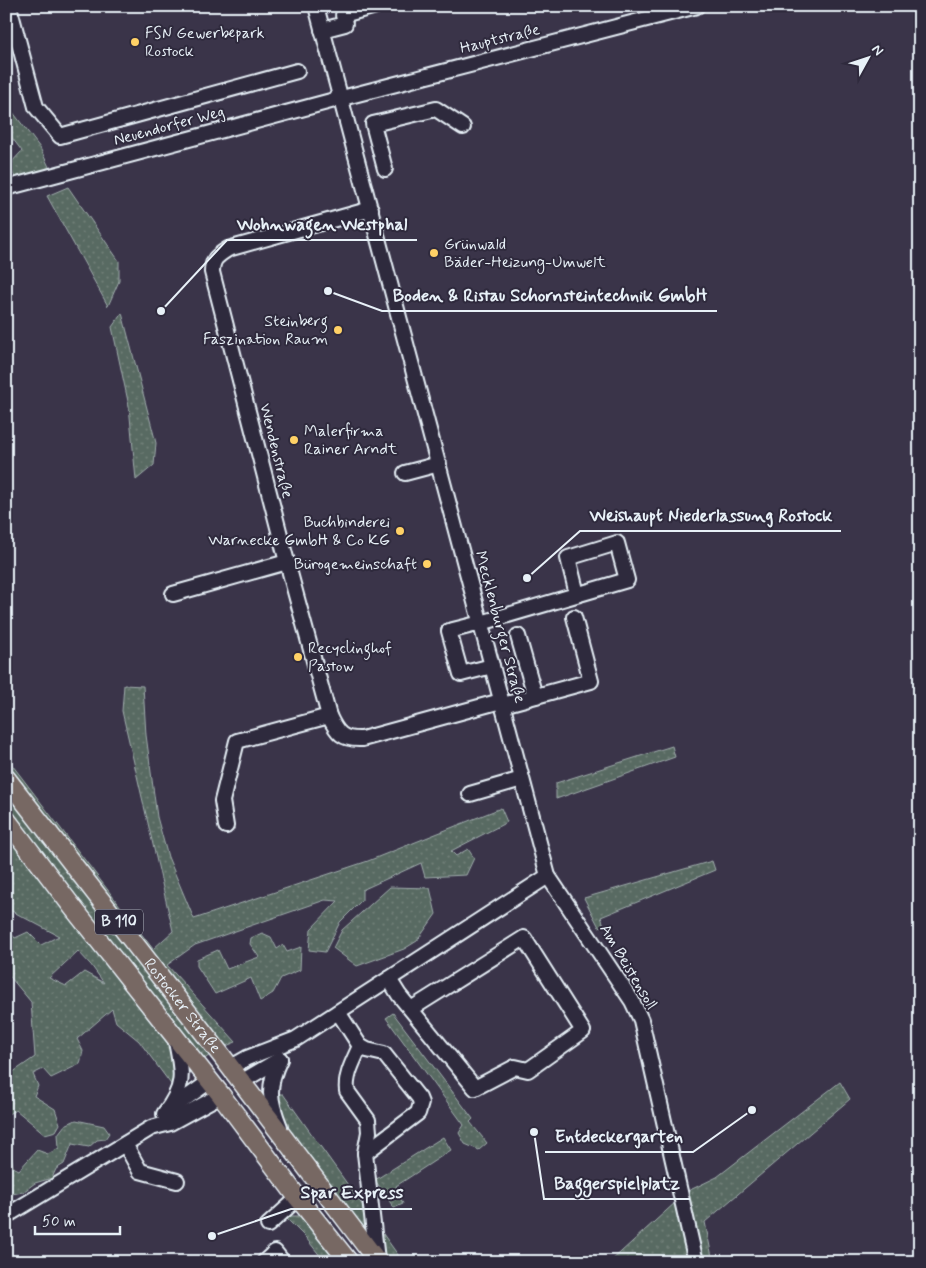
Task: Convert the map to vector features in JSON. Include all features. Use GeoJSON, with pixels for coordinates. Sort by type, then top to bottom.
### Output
{"type":"FeatureCollection","features":[{"type":"Feature","properties":{"kind":"main road","name":"Rostocker Straße"},"geometry":{"type":"LineString","coordinates":[[6,778],[241,1082]]}},
{"type":"Feature","properties":{"kind":"main road","name":"Rostocker Straße"},"geometry":{"type":"LineString","coordinates":[[6,819],[74,909],[216,1088],[231,1067]]}},
{"type":"Feature","properties":{"kind":"main road"},"geometry":{"type":"LineString","coordinates":[[216,1088],[241,1082]]}},
{"type":"Feature","properties":{"kind":"main road","name":"B 110"},"geometry":{"type":"LineString","coordinates":[[241,1082],[378,1261]]}},
{"type":"Feature","properties":{"kind":"main road","name":"B 110"},"geometry":{"type":"LineString","coordinates":[[216,1088],[298,1198],[349,1262]]}},
{"type":"Feature","properties":{"kind":"street"},"geometry":{"type":"LineString","coordinates":[[9,6],[36,107],[60,136],[297,71]]}},
{"type":"Feature","properties":{"kind":"street","name":"Mecklenburger Straße"},"geometry":{"type":"LineString","coordinates":[[316,6],[548,876]]}},
{"type":"Feature","properties":{"kind":"street"},"geometry":{"type":"LineString","coordinates":[[322,30],[345,24],[343,15],[376,6]]}},
{"type":"Feature","properties":{"kind":"street","name":"Hauptstraße"},"geometry":{"type":"LineString","coordinates":[[342,98],[659,11],[696,6]]}},
{"type":"Feature","properties":{"kind":"street","name":"Neuendorfer Weg"},"geometry":{"type":"LineString","coordinates":[[6,188],[342,98]]}},
{"type":"Feature","properties":{"kind":"street"},"geometry":{"type":"LineString","coordinates":[[385,169],[373,124],[436,109],[463,127]]}},
{"type":"Feature","properties":{"kind":"street"},"geometry":{"type":"LineString","coordinates":[[356,153],[379,147]]}},
{"type":"Feature","properties":{"kind":"street","name":"Wendenstraße"},"geometry":{"type":"LineString","coordinates":[[371,208],[228,249],[218,255],[212,263],[212,272],[286,562],[328,716],[334,728],[342,736],[351,740],[362,739],[591,681],[574,617]]}},
{"type":"Feature","properties":{"kind":"street"},"geometry":{"type":"LineString","coordinates":[[405,473],[439,464]]}},
{"type":"Feature","properties":{"kind":"street"},"geometry":{"type":"LineString","coordinates":[[492,666],[461,674],[449,631],[627,580],[617,543],[568,558],[577,594]]}},
{"type":"Feature","properties":{"kind":"street"},"geometry":{"type":"LineString","coordinates":[[172,594],[286,562]]}},
{"type":"Feature","properties":{"kind":"street"},"geometry":{"type":"LineString","coordinates":[[518,636],[535,696]]}},
{"type":"Feature","properties":{"kind":"street"},"geometry":{"type":"LineString","coordinates":[[226,826],[222,801],[236,741],[328,716]]}},
{"type":"Feature","properties":{"kind":"street"},"geometry":{"type":"LineString","coordinates":[[470,794],[522,779]]}},
{"type":"Feature","properties":{"kind":"street"},"geometry":{"type":"LineString","coordinates":[[231,1067],[247,1058],[296,1039],[548,876]]}},
{"type":"Feature","properties":{"kind":"street","name":"Am Beistensoll"},"geometry":{"type":"LineString","coordinates":[[548,876],[627,994],[641,1020],[696,1262]]}},
{"type":"Feature","properties":{"kind":"street"},"geometry":{"type":"LineString","coordinates":[[389,979],[411,1009],[475,1088],[515,1067],[528,1070],[583,1032],[524,938],[411,1009]]}},
{"type":"Feature","properties":{"kind":"street"},"geometry":{"type":"LineString","coordinates":[[338,1012],[360,1046],[367,1050],[384,1054],[421,1103],[418,1113],[365,1153]]}},
{"type":"Feature","properties":{"kind":"street"},"geometry":{"type":"LineString","coordinates":[[152,1128],[173,1102],[180,1085],[181,1071],[174,1036]]}},
{"type":"Feature","properties":{"kind":"street"},"geometry":{"type":"LineString","coordinates":[[283,1137],[270,1098],[271,1081],[280,1059],[296,1039]]}},
{"type":"Feature","properties":{"kind":"street"},"geometry":{"type":"LineString","coordinates":[[360,1046],[346,1086],[368,1120],[369,1132],[365,1153],[378,1261]]}},
{"type":"Feature","properties":{"kind":"street"},"geometry":{"type":"LineString","coordinates":[[241,1082],[280,1059]]}},
{"type":"Feature","properties":{"kind":"street"},"geometry":{"type":"LineString","coordinates":[[164,1114],[216,1088]]}},
{"type":"Feature","properties":{"kind":"street"},"geometry":{"type":"LineString","coordinates":[[6,1216],[152,1128],[170,1123],[216,1088]]}},
{"type":"Feature","properties":{"kind":"street"},"geometry":{"type":"LineString","coordinates":[[125,1144],[140,1172],[177,1181]]}},
{"type":"Feature","properties":{"kind":"street"},"geometry":{"type":"LineString","coordinates":[[268,1225],[298,1198]]}},
{"type":"Feature","properties":{"kind":"street"},"geometry":{"type":"LineString","coordinates":[[264,1262],[274,1252],[283,1262]]}},
{"type":"Feature","properties":{"kind":"green space"},"geometry":{"type":"Polygon","coordinates":[[[6,103],[40,148],[50,169],[15,177],[8,166],[22,151],[6,130],[6,103]]]}},
{"type":"Feature","properties":{"kind":"green space"},"geometry":{"type":"Polygon","coordinates":[[[68,187],[119,261],[119,281],[108,306],[47,196],[68,187]]]}},
{"type":"Feature","properties":{"kind":"green space"},"geometry":{"type":"Polygon","coordinates":[[[122,313],[156,443],[154,465],[136,480],[129,406],[112,327],[122,313]]]}},
{"type":"Feature","properties":{"kind":"green space"},"geometry":{"type":"Polygon","coordinates":[[[124,685],[143,686],[146,735],[157,817],[168,857],[194,919],[368,861],[501,808],[507,822],[451,851],[456,856],[468,849],[474,858],[466,875],[425,877],[421,863],[362,890],[362,900],[340,922],[325,952],[309,950],[311,929],[338,901],[325,900],[195,945],[167,965],[236,1042],[221,1048],[6,771],[6,757],[153,949],[173,931],[122,711],[124,685]]]}},
{"type":"Feature","properties":{"kind":"green space"},"geometry":{"type":"Polygon","coordinates":[[[672,746],[675,757],[556,799],[556,783],[672,746]]]}},
{"type":"Feature","properties":{"kind":"green space"},"geometry":{"type":"Polygon","coordinates":[[[6,792],[210,1055],[202,1061],[6,813],[6,792]]]}},
{"type":"Feature","properties":{"kind":"green space"},"geometry":{"type":"Polygon","coordinates":[[[6,826],[63,902],[86,939],[168,1044],[175,1071],[173,1087],[139,1041],[116,1022],[112,1009],[77,1039],[83,1051],[80,1064],[51,1078],[43,1069],[33,1074],[38,1086],[34,1096],[55,1109],[60,1124],[56,1131],[45,1134],[16,1110],[6,1115],[6,1077],[35,1057],[31,1002],[6,972],[6,927],[15,938],[28,932],[41,945],[59,936],[6,908],[6,826]],[[78,951],[49,978],[66,986],[84,972],[104,983],[78,951]]]}},
{"type":"Feature","properties":{"kind":"green space"},"geometry":{"type":"Polygon","coordinates":[[[712,861],[715,870],[601,917],[604,925],[599,927],[584,898],[712,861]]]}},
{"type":"Feature","properties":{"kind":"green space"},"geometry":{"type":"Polygon","coordinates":[[[390,887],[430,888],[436,914],[417,941],[404,949],[357,966],[333,948],[342,930],[390,887]]]}},
{"type":"Feature","properties":{"kind":"green space"},"geometry":{"type":"Polygon","coordinates":[[[262,933],[271,937],[277,949],[283,945],[287,952],[301,947],[300,970],[281,978],[273,993],[260,1001],[251,978],[215,994],[197,966],[197,959],[218,950],[227,969],[259,957],[250,944],[251,938],[262,933]]]}},
{"type":"Feature","properties":{"kind":"green space"},"geometry":{"type":"Polygon","coordinates":[[[393,1013],[473,1119],[470,1122],[487,1143],[479,1150],[465,1144],[459,1133],[464,1125],[386,1018],[393,1013]]]}},
{"type":"Feature","properties":{"kind":"green space"},"geometry":{"type":"Polygon","coordinates":[[[840,1082],[850,1099],[705,1222],[713,1262],[610,1262],[688,1191],[717,1177],[840,1082]]]}},
{"type":"Feature","properties":{"kind":"green space"},"geometry":{"type":"Polygon","coordinates":[[[274,1094],[283,1094],[403,1262],[391,1262],[298,1143],[285,1124],[274,1094]]]}},
{"type":"Feature","properties":{"kind":"green space"},"geometry":{"type":"Polygon","coordinates":[[[76,1120],[104,1126],[109,1133],[105,1139],[97,1140],[89,1147],[72,1144],[64,1164],[56,1169],[52,1178],[35,1183],[23,1192],[6,1195],[6,1151],[11,1154],[13,1167],[19,1170],[37,1150],[48,1154],[59,1148],[58,1134],[65,1125],[76,1120]]]}},
{"type":"Feature","properties":{"kind":"green space"},"geometry":{"type":"Polygon","coordinates":[[[443,1137],[451,1150],[396,1186],[403,1204],[394,1208],[375,1180],[443,1137]]]}},
{"type":"Feature","properties":{"kind":"green space"},"geometry":{"type":"Polygon","coordinates":[[[290,1216],[303,1216],[341,1262],[325,1262],[306,1238],[286,1218],[290,1216]]]}},
{"type":"Feature","properties":{"kind":"place","name":"FSN Gewerbepark Rostock"},"geometry":{"type":"Point","coordinates":[135,42]}},
{"type":"Feature","properties":{"kind":"place","name":"Grünwald Bäder-Heizung-Umwelt"},"geometry":{"type":"Point","coordinates":[434,253]}},
{"type":"Feature","properties":{"kind":"place","name":"Boden & Ristau Schornsteintechnik GmbH"},"geometry":{"type":"Point","coordinates":[328,291]}},
{"type":"Feature","properties":{"kind":"place","name":"Wohnwagen Westphal"},"geometry":{"type":"Point","coordinates":[161,311]}},
{"type":"Feature","properties":{"kind":"place","name":"Steinberg Faszination Raum"},"geometry":{"type":"Point","coordinates":[338,330]}},
{"type":"Feature","properties":{"kind":"place","name":"Malerfirma Rainer Arndt"},"geometry":{"type":"Point","coordinates":[294,440]}},
{"type":"Feature","properties":{"kind":"place","name":"Buchbinderei Warnecke GmbH & Co KG"},"geometry":{"type":"Point","coordinates":[400,531]}},
{"type":"Feature","properties":{"kind":"place","name":"Bürogemeinschaft"},"geometry":{"type":"Point","coordinates":[427,564]}},
{"type":"Feature","properties":{"kind":"place","name":"Weishaupt Niederlassung Rostock"},"geometry":{"type":"Point","coordinates":[527,578]}},
{"type":"Feature","properties":{"kind":"place","name":"Recyclinghof Pastow"},"geometry":{"type":"Point","coordinates":[298,657]}},
{"type":"Feature","properties":{"kind":"place","name":"Entdeckergarten"},"geometry":{"type":"Point","coordinates":[752,1110]}},
{"type":"Feature","properties":{"kind":"place","name":"Baggerspielplatz"},"geometry":{"type":"Point","coordinates":[534,1132]}},
{"type":"Feature","properties":{"kind":"place","name":"Spar Express"},"geometry":{"type":"Point","coordinates":[212,1236]}}]}
